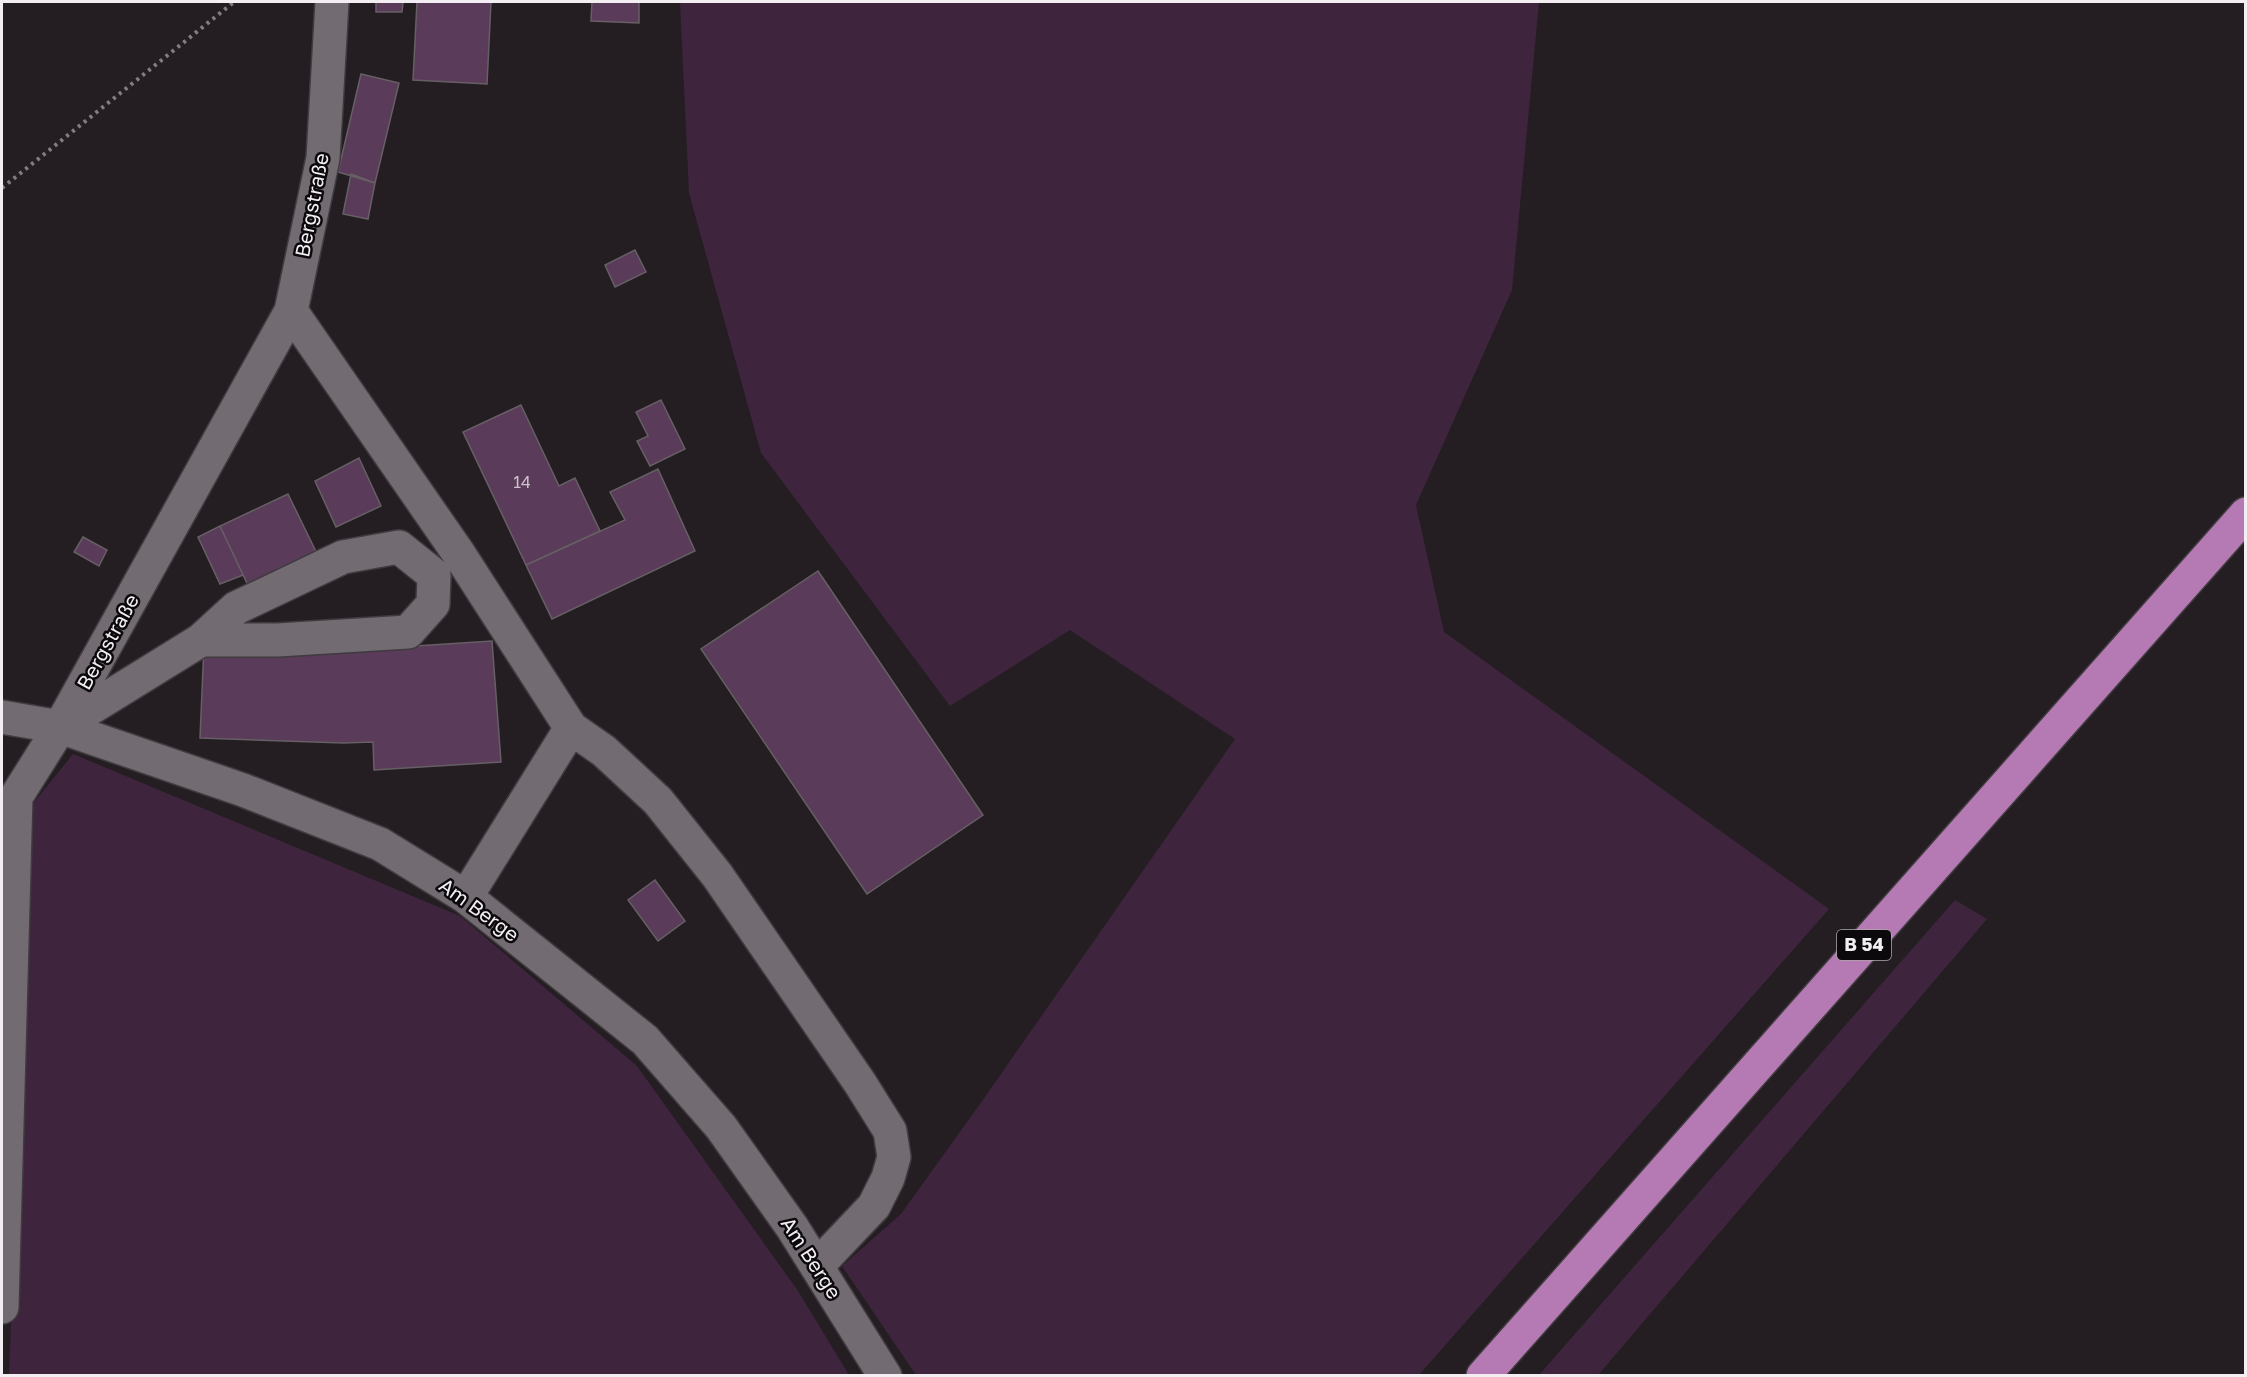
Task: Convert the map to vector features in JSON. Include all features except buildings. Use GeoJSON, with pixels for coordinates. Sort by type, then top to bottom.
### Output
{"type":"FeatureCollection","features":[{"type":"Feature","properties":{"kind":"highway","name":"B 54"},"geometry":{"type":"LineString","coordinates":[[1483,1376],[2246,514]]}},
{"type":"Feature","properties":{"kind":"street","name":"Bergstraße"},"geometry":{"type":"LineString","coordinates":[[2,1307],[16,797],[60,727],[291,311],[323,158],[332,2]]}},
{"type":"Feature","properties":{"kind":"street"},"geometry":{"type":"LineString","coordinates":[[291,311],[459,554],[571,728],[604,751],[657,801],[717,875],[860,1083],[890,1131],[894,1157],[888,1178],[874,1206],[817,1266]]}},
{"type":"Feature","properties":{"kind":"street"},"geometry":{"type":"LineString","coordinates":[[60,727],[201,640],[236,608],[343,557],[399,547],[434,575]]}},
{"type":"Feature","properties":{"kind":"street"},"geometry":{"type":"LineString","coordinates":[[201,640],[288,640],[408,632],[433,604],[434,575],[459,554]]}},
{"type":"Feature","properties":{"kind":"street","name":"Am Berge"},"geometry":{"type":"LineString","coordinates":[[2,717],[60,727],[243,790],[380,844],[466,897],[645,1040],[721,1127],[792,1227],[885,1376]]}},
{"type":"Feature","properties":{"kind":"street"},"geometry":{"type":"LineString","coordinates":[[466,897],[571,728]]}},
{"type":"Feature","properties":{"kind":"path"},"geometry":{"type":"LineString","coordinates":[[2,188],[234,2]]}},
{"type":"Feature","properties":{"kind":"shaded area"},"geometry":{"type":"Polygon","coordinates":[[[680,2],[1539,2],[1512,290],[1416,505],[1444,632],[1829,909],[1419,1375],[916,1375],[842,1266],[901,1214],[1235,739],[1070,630],[950,706],[761,453],[689,193],[680,2]]]}},
{"type":"Feature","properties":{"kind":"shaded area"},"geometry":{"type":"Polygon","coordinates":[[[73,754],[460,916],[637,1066],[798,1291],[849,1375],[9,1376],[31,806],[73,754]]]}},
{"type":"Feature","properties":{"kind":"shaded area"},"geometry":{"type":"Polygon","coordinates":[[[1955,900],[1987,919],[1598,1375],[1539,1375],[1955,900]]]}}]}
